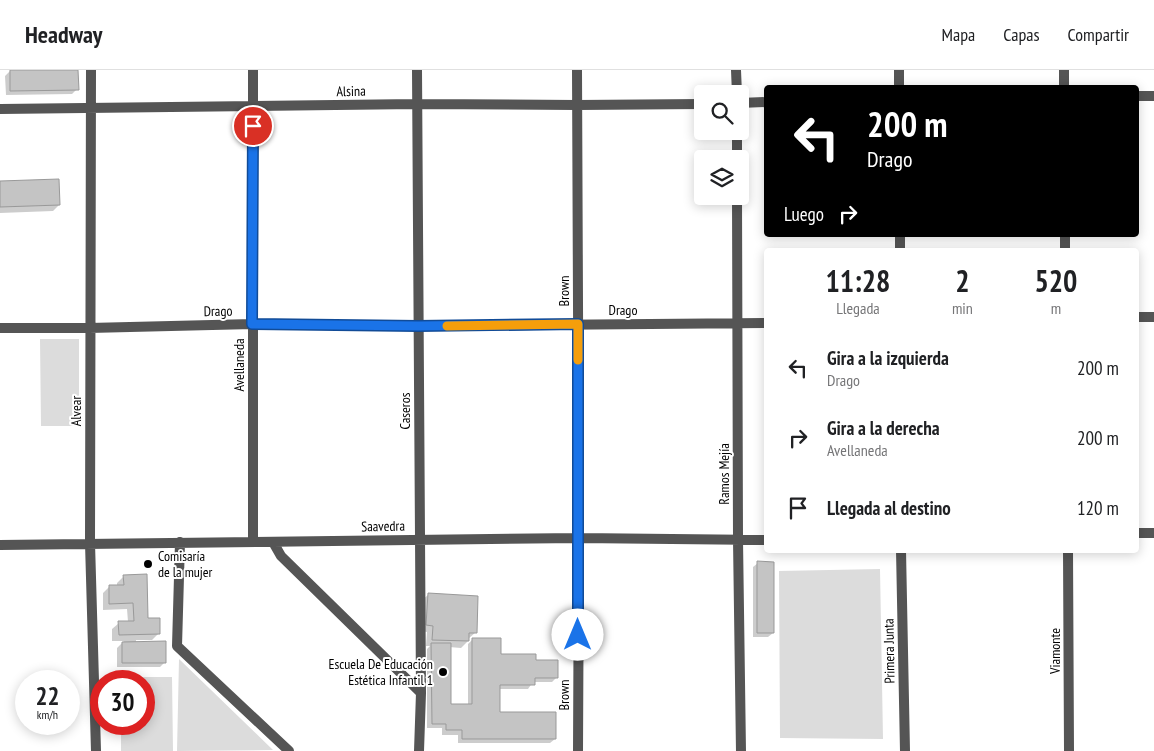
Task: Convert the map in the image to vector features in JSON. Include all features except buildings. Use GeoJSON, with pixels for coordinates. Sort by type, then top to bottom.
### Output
{"type":"FeatureCollection","features":[{"type":"Feature","properties":{"kind":"street","name":"Alvear"},"geometry":{"type":"LineString","coordinates":[[90,70],[90,544],[96,751]]}},
{"type":"Feature","properties":{"kind":"street","name":"Avellaneda"},"geometry":{"type":"LineString","coordinates":[[253,70],[253,540]]}},
{"type":"Feature","properties":{"kind":"street","name":"Caseros"},"geometry":{"type":"LineString","coordinates":[[416,70],[419,751]]}},
{"type":"Feature","properties":{"kind":"street","name":"Brown"},"geometry":{"type":"LineString","coordinates":[[577,70],[578,751]]}},
{"type":"Feature","properties":{"kind":"street"},"geometry":{"type":"LineString","coordinates":[[736,70],[737,85]]}},
{"type":"Feature","properties":{"kind":"street"},"geometry":{"type":"LineString","coordinates":[[899,70],[899,85]]}},
{"type":"Feature","properties":{"kind":"street"},"geometry":{"type":"LineString","coordinates":[[1064,70],[1064,85]]}},
{"type":"Feature","properties":{"kind":"street"},"geometry":{"type":"LineString","coordinates":[[1139,96],[1154,96]]}},
{"type":"Feature","properties":{"kind":"street"},"geometry":{"type":"LineString","coordinates":[[749,103],[764,102]]}},
{"type":"Feature","properties":{"kind":"street","name":"Alsina"},"geometry":{"type":"LineString","coordinates":[[0,109],[417,104],[577,106],[694,104]]}},
{"type":"Feature","properties":{"kind":"street","name":"Ramos Mejía"},"geometry":{"type":"LineString","coordinates":[[737,205],[741,751]]}},
{"type":"Feature","properties":{"kind":"street"},"geometry":{"type":"LineString","coordinates":[[1139,318],[1154,317]]}},
{"type":"Feature","properties":{"kind":"street","name":"Drago"},"geometry":{"type":"LineString","coordinates":[[0,328],[252,324],[418,326],[764,323]]}},
{"type":"Feature","properties":{"kind":"street"},"geometry":{"type":"LineString","coordinates":[[1139,533],[1154,533]]}},
{"type":"Feature","properties":{"kind":"street","name":"Saavedra"},"geometry":{"type":"LineString","coordinates":[[0,545],[253,540],[273,542],[579,538],[764,540]]}},
{"type":"Feature","properties":{"kind":"street"},"geometry":{"type":"LineString","coordinates":[[180,542],[177,646],[289,751]]}},
{"type":"Feature","properties":{"kind":"street"},"geometry":{"type":"LineString","coordinates":[[273,542],[281,556],[420,693]]}},
{"type":"Feature","properties":{"kind":"street","name":"Primera Junta"},"geometry":{"type":"LineString","coordinates":[[901,553],[905,751]]}},
{"type":"Feature","properties":{"kind":"street","name":"Viamonte"},"geometry":{"type":"LineString","coordinates":[[1068,553],[1069,751]]}},
{"type":"Feature","properties":{"kind":"shaded area"},"geometry":{"type":"Polygon","coordinates":[[[40,339],[79,339],[79,426],[41,426],[40,339]]]}},
{"type":"Feature","properties":{"kind":"shaded area"},"geometry":{"type":"Polygon","coordinates":[[[880,569],[883,739],[780,738],[779,571],[880,569]]]}},
{"type":"Feature","properties":{"kind":"shaded area"},"geometry":{"type":"Polygon","coordinates":[[[179,659],[273,750],[177,751],[179,659]]]}},
{"type":"Feature","properties":{"kind":"shaded area"},"geometry":{"type":"Polygon","coordinates":[[[155,677],[172,677],[173,751],[121,751],[121,735],[155,735],[155,677]]]}},
{"type":"Feature","properties":{"kind":"slow traffic"},"geometry":{"type":"LineString","coordinates":[[447,326],[578,324],[578,360]]}},
{"type":"Feature","properties":{"kind":"place","name":"Comisaría de la mujer"},"geometry":{"type":"Point","coordinates":[148,564]}},
{"type":"Feature","properties":{"kind":"place","name":"Escuela De Educación Estética Infantil 1"},"geometry":{"type":"Point","coordinates":[443,672]}},
{"type":"Feature","properties":{"kind":"route"},"geometry":{"type":"LineString","coordinates":[[253,126],[252,324],[418,326],[578,324],[578,635]]}}]}
